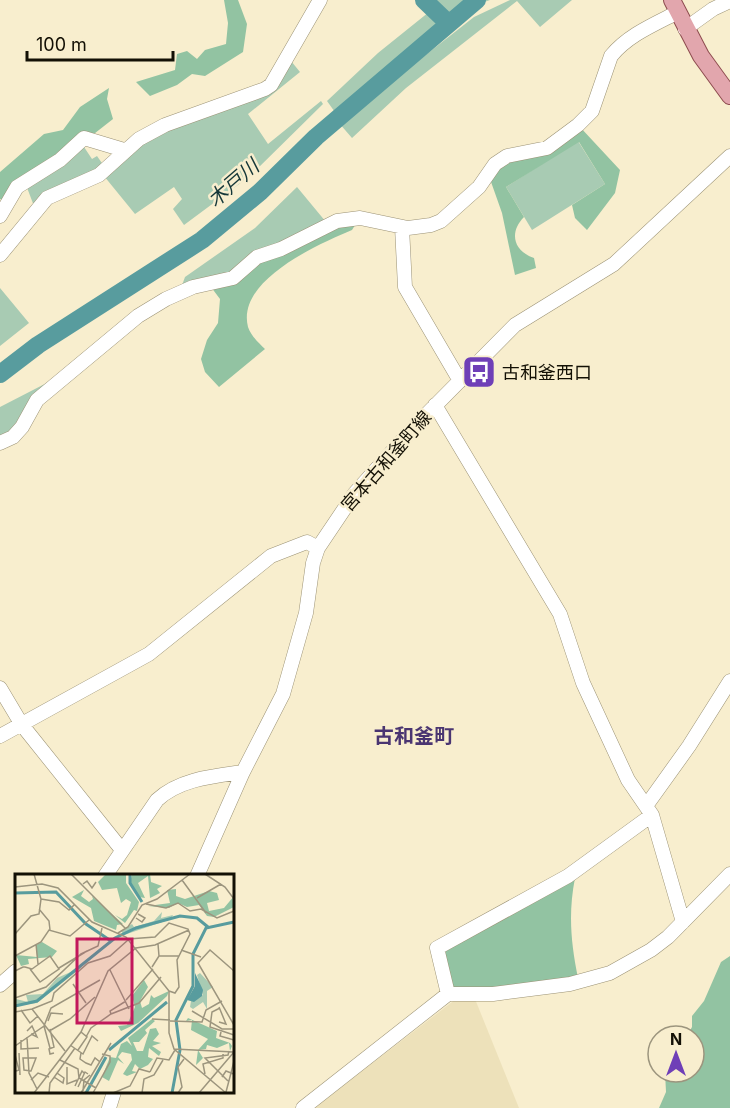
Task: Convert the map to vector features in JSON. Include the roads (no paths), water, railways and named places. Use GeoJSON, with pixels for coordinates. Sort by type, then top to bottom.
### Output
{"type":"FeatureCollection","features":[{"type":"Feature","properties":{"kind":"main road"},"geometry":{"type":"LineString","coordinates":[[674,3],[685,29],[701,56],[730,96]]}},
{"type":"Feature","properties":{"kind":"street"},"geometry":{"type":"LineString","coordinates":[[0,255],[47,198],[99,175],[124,150],[165,124],[271,85],[320,0]]}},
{"type":"Feature","properties":{"kind":"street"},"geometry":{"type":"LineString","coordinates":[[685,29],[718,6],[730,1]]}},
{"type":"Feature","properties":{"kind":"street"},"geometry":{"type":"LineString","coordinates":[[0,443],[13,437],[22,427],[33,405],[43,395],[138,316],[166,299],[193,287],[233,278],[257,257],[281,249],[337,221],[360,218],[402,227],[431,225],[441,221],[479,187],[495,164],[507,156],[536,152],[561,139],[592,111],[611,56],[674,3]]}},
{"type":"Feature","properties":{"kind":"street"},"geometry":{"type":"LineString","coordinates":[[0,216],[17,187],[60,160],[84,138],[124,150]]}},
{"type":"Feature","properties":{"kind":"street","name":"宮本古和釜町線"},"geometry":{"type":"LineString","coordinates":[[198,874],[243,772],[283,694],[306,613],[313,563],[318,548],[355,493],[435,405],[525,317],[614,264],[730,156]]}},
{"type":"Feature","properties":{"kind":"street"},"geometry":{"type":"LineString","coordinates":[[402,227],[405,286],[460,381]]}},
{"type":"Feature","properties":{"kind":"street"},"geometry":{"type":"LineString","coordinates":[[435,405],[560,614],[583,683],[628,780],[649,810],[683,922]]}},
{"type":"Feature","properties":{"kind":"street"},"geometry":{"type":"LineString","coordinates":[[0,736],[149,654],[271,556],[307,542],[318,548]]}},
{"type":"Feature","properties":{"kind":"street"},"geometry":{"type":"LineString","coordinates":[[448,994],[436,948],[568,876],[649,810],[730,681]]}},
{"type":"Feature","properties":{"kind":"street"},"geometry":{"type":"LineString","coordinates":[[0,688],[22,725],[122,850]]}},
{"type":"Feature","properties":{"kind":"street"},"geometry":{"type":"LineString","coordinates":[[106,874],[157,800],[166,791],[204,778],[243,772]]}},
{"type":"Feature","properties":{"kind":"street"},"geometry":{"type":"LineString","coordinates":[[303,1108],[448,994],[493,994],[594,979],[651,950],[683,922],[730,874]]}},
{"type":"Feature","properties":{"kind":"street"},"geometry":{"type":"LineString","coordinates":[[0,985],[15,972]]}},
{"type":"Feature","properties":{"kind":"street"},"geometry":{"type":"LineString","coordinates":[[109,1108],[114,1093]]}},
{"type":"Feature","properties":{"kind":"waterway"},"geometry":{"type":"LineString","coordinates":[[424,0],[448,23]]}},
{"type":"Feature","properties":{"kind":"waterway","name":"木戸川"},"geometry":{"type":"LineString","coordinates":[[0,374],[38,345],[202,240],[260,192],[316,137],[477,0]]}},
{"type":"Feature","properties":{"kind":"place","name":"古和釜西口"},"geometry":{"type":"Point","coordinates":[479,372]}},
{"type":"Feature","properties":{"kind":"district","name":"古和釜町"},"geometry":{"type":"Point","coordinates":[414,736]}}]}
